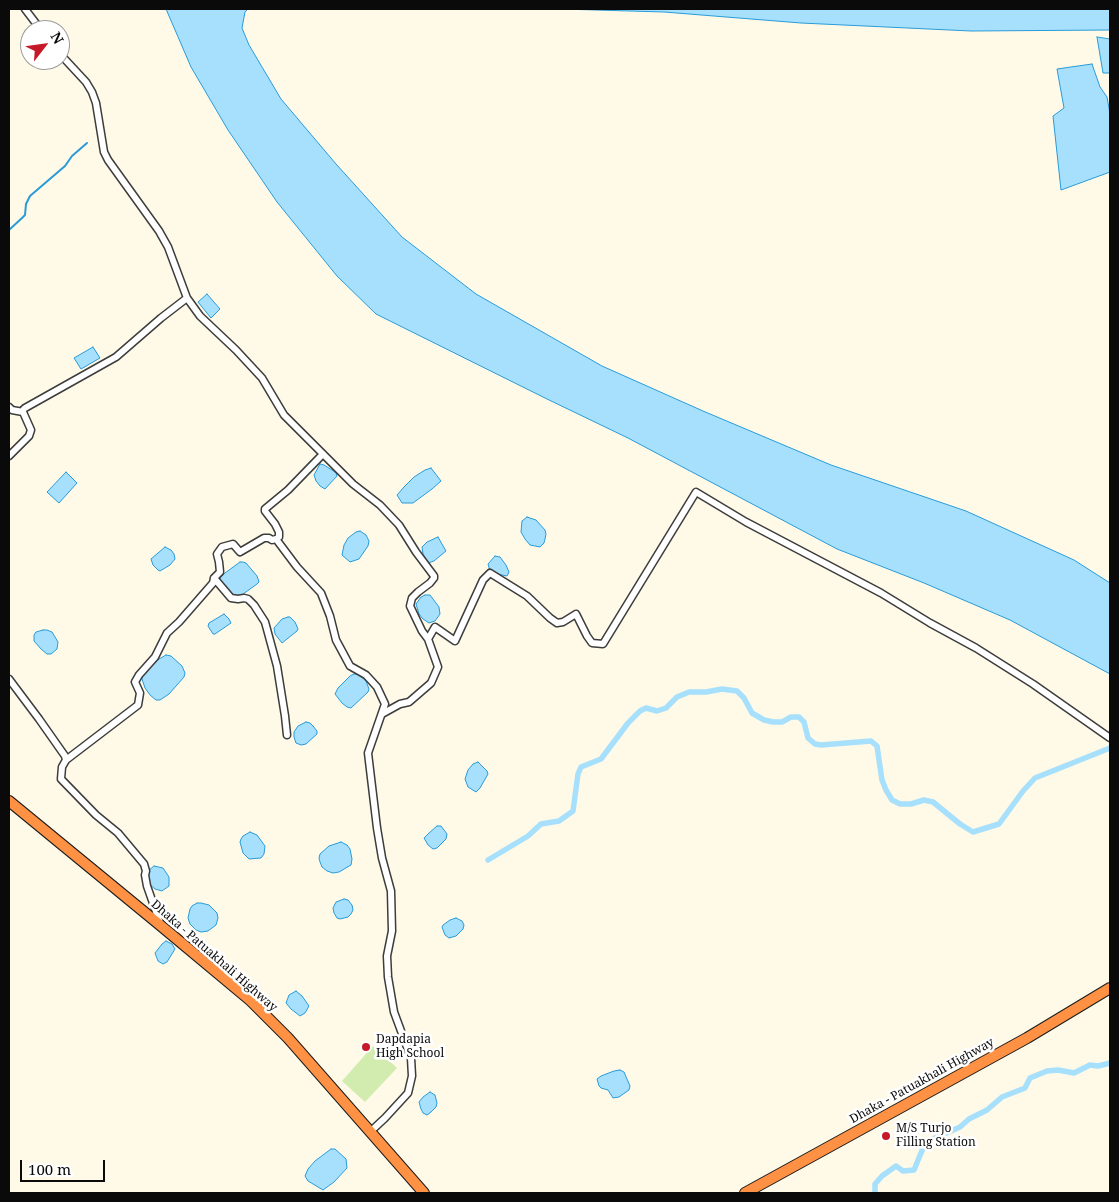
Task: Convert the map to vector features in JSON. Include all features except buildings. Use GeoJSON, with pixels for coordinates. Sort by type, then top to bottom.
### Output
{"type":"FeatureCollection","features":[{"type":"Feature","properties":{"kind":"highway","name":"Dhaka - Patuakhali Highway"},"geometry":{"type":"LineString","coordinates":[[9,801],[251,1001],[288,1038],[424,1193]]}},
{"type":"Feature","properties":{"kind":"highway","name":"Dhaka - Patuakhali Highway"},"geometry":{"type":"LineString","coordinates":[[745,1193],[1027,1038],[1110,988]]}},
{"type":"Feature","properties":{"kind":"street"},"geometry":{"type":"LineString","coordinates":[[24,9],[33,20]]}},
{"type":"Feature","properties":{"kind":"street"},"geometry":{"type":"LineString","coordinates":[[70,65],[86,82],[92,92],[96,103],[104,152],[108,160],[159,231],[168,247],[187,298],[200,316],[262,378],[284,414],[353,484],[380,505],[399,525],[434,576],[430,583],[412,598],[410,606],[428,639],[438,667],[430,683],[409,702],[400,704],[382,714]]}},
{"type":"Feature","properties":{"kind":"street"},"geometry":{"type":"LineString","coordinates":[[23,412],[25,408],[116,357],[160,318],[187,298]]}},
{"type":"Feature","properties":{"kind":"street"},"geometry":{"type":"LineString","coordinates":[[9,407],[12,410],[23,412]]}},
{"type":"Feature","properties":{"kind":"street"},"geometry":{"type":"LineString","coordinates":[[9,456],[29,436],[31,430],[23,412]]}},
{"type":"Feature","properties":{"kind":"street"},"geometry":{"type":"LineString","coordinates":[[276,540],[279,537],[279,532],[265,509],[288,490],[323,454]]}},
{"type":"Feature","properties":{"kind":"street"},"geometry":{"type":"LineString","coordinates":[[428,639],[435,627],[455,641],[483,580],[490,574],[527,596],[557,623],[563,622],[576,614],[592,643],[603,644],[696,492],[746,522],[881,593],[976,648],[1033,684],[1110,737]]}},
{"type":"Feature","properties":{"kind":"street"},"geometry":{"type":"LineString","coordinates":[[160,925],[147,886],[144,864],[118,833],[96,815],[61,779],[62,767],[66,760],[138,705],[140,693],[135,682],[154,657],[167,633],[213,583],[214,578],[220,572],[217,554],[222,547],[233,544],[240,552],[264,538],[276,540],[321,593],[330,616],[336,640],[350,666],[366,675],[377,687],[385,704],[368,754],[382,858],[391,891],[392,931],[387,956],[388,977],[394,1012],[411,1058],[412,1076],[408,1093],[370,1132]]}},
{"type":"Feature","properties":{"kind":"street"},"geometry":{"type":"LineString","coordinates":[[214,578],[231,598],[248,599],[265,622],[276,666],[287,735]]}},
{"type":"Feature","properties":{"kind":"street"},"geometry":{"type":"LineString","coordinates":[[9,679],[40,719],[66,760]]}},
{"type":"Feature","properties":{"kind":"street"},"geometry":{"type":"LineString","coordinates":[[1095,998],[1110,982]]}},
{"type":"Feature","properties":{"kind":"street"},"geometry":{"type":"LineString","coordinates":[[1095,998],[1110,992]]}},
{"type":"Feature","properties":{"kind":"green space"},"geometry":{"type":"Polygon","coordinates":[[[373,1046],[397,1068],[365,1102],[342,1081],[373,1046]]]}},
{"type":"Feature","properties":{"kind":"water"},"geometry":{"type":"Polygon","coordinates":[[[166,9],[248,9],[245,12],[242,28],[249,45],[281,99],[402,237],[476,294],[602,366],[831,465],[966,511],[1074,560],[1110,583],[1110,674],[1010,620],[924,583],[837,549],[628,438],[376,314],[337,276],[277,202],[228,130],[191,67],[166,9]]]}},
{"type":"Feature","properties":{"kind":"water"},"geometry":{"type":"Polygon","coordinates":[[[561,9],[1110,9],[1110,30],[971,31],[801,23],[664,12],[561,9]]]}},
{"type":"Feature","properties":{"kind":"water"},"geometry":{"type":"Polygon","coordinates":[[[1097,37],[1110,39],[1110,73],[1103,73],[1097,37]]]}},
{"type":"Feature","properties":{"kind":"water"},"geometry":{"type":"Polygon","coordinates":[[[1092,64],[1100,87],[1107,97],[1110,114],[1110,172],[1061,190],[1053,116],[1064,108],[1057,69],[1092,64]]]}},
{"type":"Feature","properties":{"kind":"water"},"geometry":{"type":"Polygon","coordinates":[[[207,294],[220,309],[211,318],[198,302],[207,294]]]}},
{"type":"Feature","properties":{"kind":"water"},"geometry":{"type":"Polygon","coordinates":[[[93,347],[100,358],[81,369],[74,358],[93,347]]]}},
{"type":"Feature","properties":{"kind":"water"},"geometry":{"type":"Polygon","coordinates":[[[320,464],[332,470],[337,476],[325,489],[316,481],[314,475],[320,464]]]}},
{"type":"Feature","properties":{"kind":"water"},"geometry":{"type":"Polygon","coordinates":[[[431,468],[441,481],[413,503],[402,503],[397,495],[414,477],[431,468]]]}},
{"type":"Feature","properties":{"kind":"water"},"geometry":{"type":"Polygon","coordinates":[[[66,472],[77,483],[59,503],[47,492],[66,472]]]}},
{"type":"Feature","properties":{"kind":"water"},"geometry":{"type":"Polygon","coordinates":[[[527,517],[536,520],[545,530],[544,543],[540,547],[530,545],[521,532],[522,521],[527,517]]]}},
{"type":"Feature","properties":{"kind":"water"},"geometry":{"type":"Polygon","coordinates":[[[360,531],[366,535],[369,541],[368,546],[359,559],[350,562],[342,555],[344,545],[348,538],[360,531]]]}},
{"type":"Feature","properties":{"kind":"water"},"geometry":{"type":"Polygon","coordinates":[[[438,537],[446,551],[434,561],[428,563],[423,554],[422,547],[427,542],[438,537]]]}},
{"type":"Feature","properties":{"kind":"water"},"geometry":{"type":"Polygon","coordinates":[[[165,547],[171,550],[175,559],[170,565],[160,571],[153,565],[151,559],[165,547]]]}},
{"type":"Feature","properties":{"kind":"water"},"geometry":{"type":"Polygon","coordinates":[[[495,556],[500,557],[506,565],[509,572],[507,576],[490,571],[488,564],[495,556]]]}},
{"type":"Feature","properties":{"kind":"water"},"geometry":{"type":"Polygon","coordinates":[[[240,562],[246,563],[257,576],[259,582],[239,597],[233,596],[221,582],[220,578],[240,562]]]}},
{"type":"Feature","properties":{"kind":"water"},"geometry":{"type":"Polygon","coordinates":[[[425,595],[430,595],[439,607],[440,614],[435,621],[429,623],[419,614],[416,604],[425,595]]]}},
{"type":"Feature","properties":{"kind":"water"},"geometry":{"type":"Polygon","coordinates":[[[224,614],[231,623],[213,634],[208,626],[209,623],[224,614]]]}},
{"type":"Feature","properties":{"kind":"water"},"geometry":{"type":"Polygon","coordinates":[[[288,617],[295,622],[298,629],[282,643],[275,634],[274,628],[282,619],[288,617]]]}},
{"type":"Feature","properties":{"kind":"water"},"geometry":{"type":"Polygon","coordinates":[[[43,630],[52,632],[58,642],[57,649],[51,654],[47,654],[34,641],[36,632],[43,630]]]}},
{"type":"Feature","properties":{"kind":"water"},"geometry":{"type":"Polygon","coordinates":[[[166,655],[171,656],[182,666],[185,673],[184,677],[169,694],[160,700],[156,700],[145,688],[142,676],[159,659],[166,655]]]}},
{"type":"Feature","properties":{"kind":"water"},"geometry":{"type":"Polygon","coordinates":[[[354,674],[358,674],[366,681],[369,689],[351,708],[342,703],[335,694],[338,688],[354,674]]]}},
{"type":"Feature","properties":{"kind":"water"},"geometry":{"type":"Polygon","coordinates":[[[306,722],[313,726],[317,734],[306,744],[301,745],[296,743],[294,732],[298,726],[306,722]]]}},
{"type":"Feature","properties":{"kind":"water"},"geometry":{"type":"Polygon","coordinates":[[[478,762],[488,774],[476,792],[468,787],[465,779],[468,770],[473,764],[478,762]]]}},
{"type":"Feature","properties":{"kind":"water"},"geometry":{"type":"Polygon","coordinates":[[[437,826],[441,826],[447,834],[446,839],[437,848],[433,849],[424,838],[437,826]]]}},
{"type":"Feature","properties":{"kind":"water"},"geometry":{"type":"Polygon","coordinates":[[[250,832],[257,835],[265,846],[264,854],[261,858],[249,859],[243,853],[241,839],[250,832]]]}},
{"type":"Feature","properties":{"kind":"water"},"geometry":{"type":"Polygon","coordinates":[[[341,842],[350,849],[351,865],[339,872],[327,871],[322,867],[319,858],[320,854],[329,846],[341,842]]]}},
{"type":"Feature","properties":{"kind":"water"},"geometry":{"type":"Polygon","coordinates":[[[154,866],[163,868],[169,877],[169,886],[162,891],[155,889],[147,882],[148,871],[154,866]]]}},
{"type":"Feature","properties":{"kind":"water"},"geometry":{"type":"Polygon","coordinates":[[[344,899],[348,900],[353,910],[348,917],[340,919],[337,918],[333,908],[336,902],[344,899]]]}},
{"type":"Feature","properties":{"kind":"water"},"geometry":{"type":"Polygon","coordinates":[[[197,903],[209,905],[217,913],[216,925],[208,931],[201,932],[190,924],[188,918],[190,909],[197,903]]]}},
{"type":"Feature","properties":{"kind":"water"},"geometry":{"type":"Polygon","coordinates":[[[456,918],[462,921],[463,929],[456,936],[449,938],[445,935],[442,927],[450,920],[456,918]]]}},
{"type":"Feature","properties":{"kind":"water"},"geometry":{"type":"Polygon","coordinates":[[[166,941],[172,944],[175,949],[167,962],[163,964],[158,961],[155,953],[166,941]]]}},
{"type":"Feature","properties":{"kind":"water"},"geometry":{"type":"Polygon","coordinates":[[[296,991],[309,1006],[305,1013],[300,1016],[286,1003],[289,995],[296,991]]]}},
{"type":"Feature","properties":{"kind":"water"},"geometry":{"type":"Polygon","coordinates":[[[620,1070],[624,1072],[630,1086],[629,1090],[619,1097],[613,1098],[608,1090],[599,1086],[597,1079],[620,1070]]]}},
{"type":"Feature","properties":{"kind":"water"},"geometry":{"type":"Polygon","coordinates":[[[430,1092],[435,1095],[437,1103],[436,1107],[427,1115],[423,1113],[419,1102],[430,1092]]]}},
{"type":"Feature","properties":{"kind":"water"},"geometry":{"type":"Polygon","coordinates":[[[331,1149],[335,1149],[346,1159],[347,1168],[334,1182],[323,1190],[308,1181],[305,1176],[315,1161],[331,1149]]]}},
{"type":"Feature","properties":{"kind":"waterway"},"geometry":{"type":"LineString","coordinates":[[9,230],[25,215],[26,204],[30,196],[65,166],[72,156],[87,143]]}},
{"type":"Feature","properties":{"kind":"waterway"},"geometry":{"type":"LineString","coordinates":[[488,860],[528,836],[541,824],[559,821],[573,811],[578,774],[581,767],[601,759],[628,723],[640,711],[646,708],[657,711],[666,708],[677,697],[689,692],[706,692],[722,689],[737,691],[744,698],[752,713],[764,720],[782,722],[791,717],[799,717],[804,722],[808,738],[815,744],[871,741],[877,746],[882,780],[892,800],[900,804],[911,804],[924,800],[933,802],[973,832],[999,824],[1035,778],[1110,748]]}},
{"type":"Feature","properties":{"kind":"waterway"},"geometry":{"type":"LineString","coordinates":[[875,1193],[875,1184],[882,1176],[896,1166],[903,1171],[914,1170],[926,1142],[960,1127],[969,1119],[987,1110],[1002,1097],[1025,1088],[1030,1078],[1047,1071],[1058,1070],[1074,1073],[1090,1065],[1098,1066],[1110,1063]]}},
{"type":"Feature","properties":{"kind":"place","name":"Dapdapia High School"},"geometry":{"type":"Point","coordinates":[366,1047]}},
{"type":"Feature","properties":{"kind":"place","name":"M/S Turjo Filling Station"},"geometry":{"type":"Point","coordinates":[886,1136]}}]}
